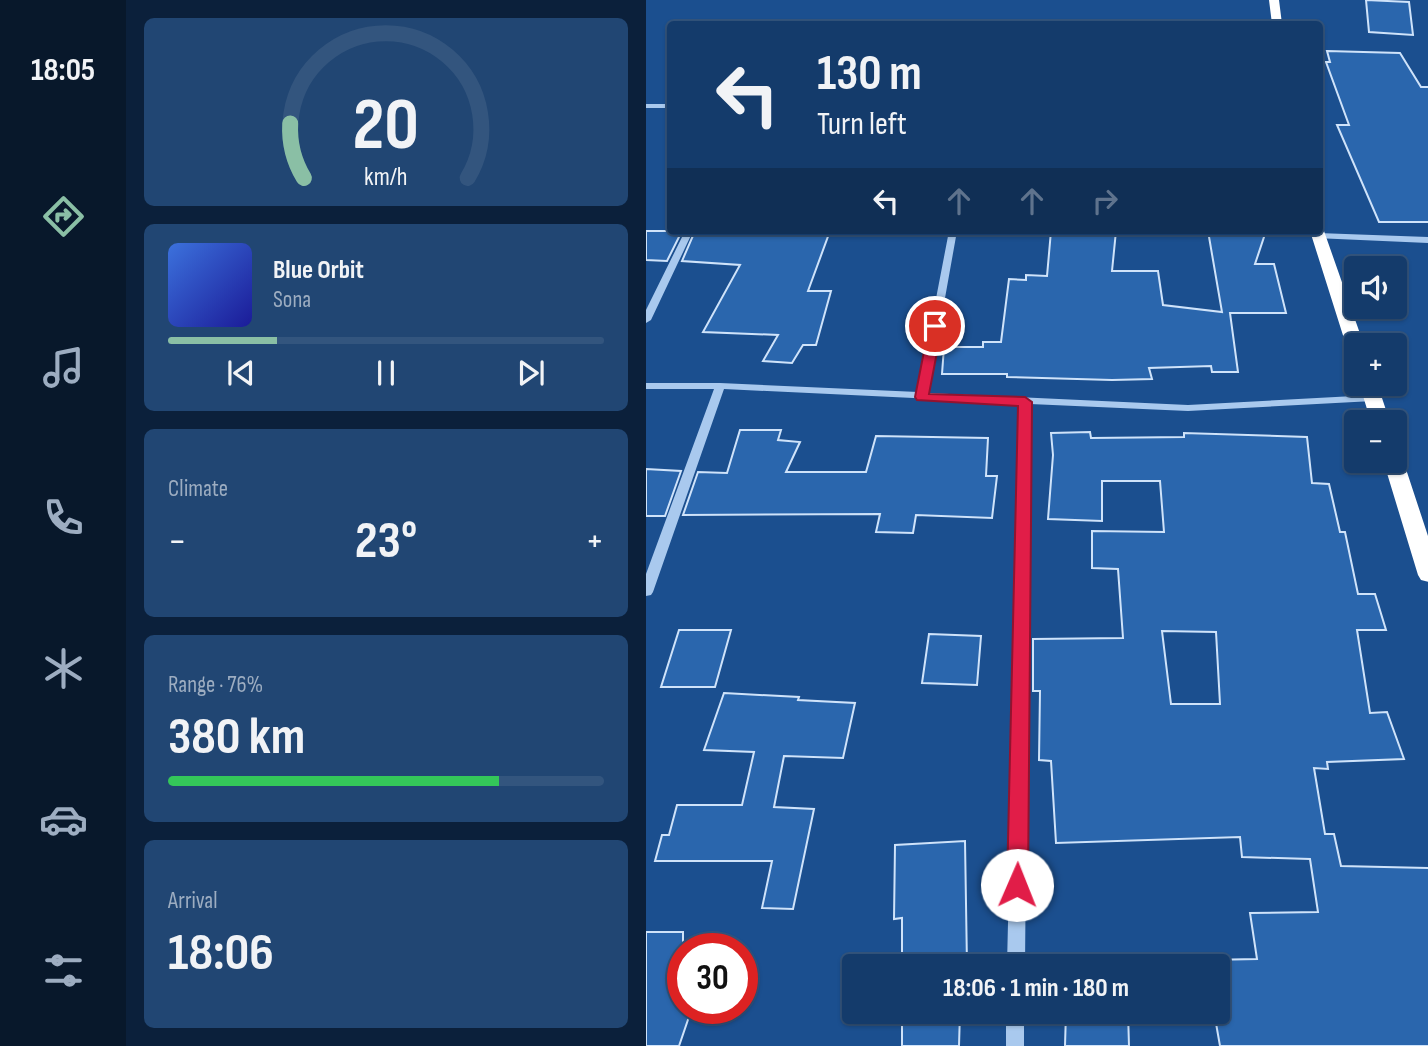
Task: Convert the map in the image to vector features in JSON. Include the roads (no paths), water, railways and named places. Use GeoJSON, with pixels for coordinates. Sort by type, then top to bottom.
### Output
{"type":"FeatureCollection","features":[{"type":"Feature","properties":{"kind":"highway"},"geometry":{"type":"LineString","coordinates":[[1274,0],[1277,21]]}},
{"type":"Feature","properties":{"kind":"highway"},"geometry":{"type":"LineString","coordinates":[[1319,235],[1351,333]]}},
{"type":"Feature","properties":{"kind":"highway"},"geometry":{"type":"LineString","coordinates":[[1397,473],[1428,575]]}},
{"type":"Feature","properties":{"kind":"street"},"geometry":{"type":"LineString","coordinates":[[646,106],[667,106]]}},
{"type":"Feature","properties":{"kind":"street"},"geometry":{"type":"LineString","coordinates":[[1323,233],[1428,240]]}},
{"type":"Feature","properties":{"kind":"street"},"geometry":{"type":"LineString","coordinates":[[646,320],[687,235]]}},
{"type":"Feature","properties":{"kind":"street"},"geometry":{"type":"LineString","coordinates":[[922,397],[952,235]]}},
{"type":"Feature","properties":{"kind":"street"},"geometry":{"type":"LineString","coordinates":[[646,386],[720,386],[1187,408],[1344,393]]}},
{"type":"Feature","properties":{"kind":"street"},"geometry":{"type":"LineString","coordinates":[[646,592],[720,386]]}},
{"type":"Feature","properties":{"kind":"street"},"geometry":{"type":"LineString","coordinates":[[1016,954],[1025,402]]}},
{"type":"Feature","properties":{"kind":"street"},"geometry":{"type":"LineString","coordinates":[[1015,1024],[1015,1046]]}}]}
